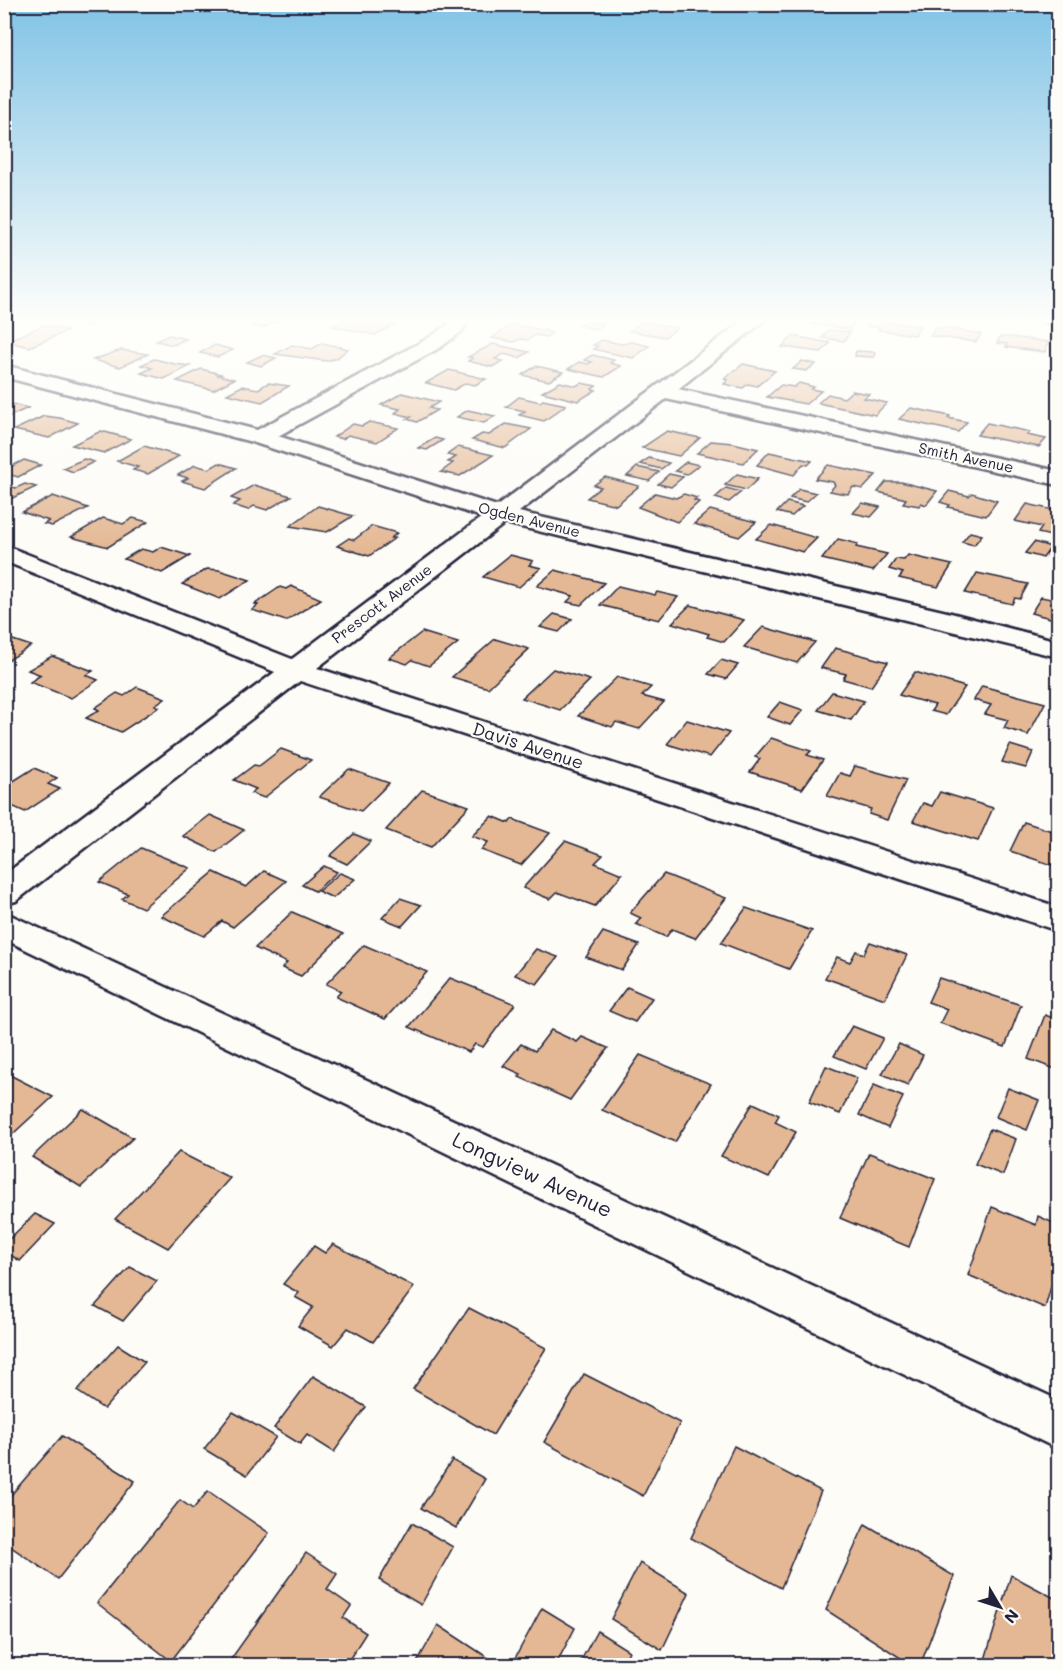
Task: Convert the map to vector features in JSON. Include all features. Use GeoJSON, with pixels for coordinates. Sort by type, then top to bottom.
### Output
{"type":"FeatureCollection","features":[{"type":"Feature","properties":{"kind":"street","name":"Ogden Avenue"},"geometry":{"type":"LineString","coordinates":[[95,395],[260,438],[501,515],[947,620],[1059,649]]}},
{"type":"Feature","properties":{"kind":"street"},"geometry":{"type":"LineString","coordinates":[[260,438],[339,395]]}},
{"type":"Feature","properties":{"kind":"street","name":"Prescott Avenue"},"geometry":{"type":"LineString","coordinates":[[4,893],[294,670],[659,395]]}},
{"type":"Feature","properties":{"kind":"street","name":"Smith Avenue"},"geometry":{"type":"LineString","coordinates":[[677,395],[1059,478]]}},
{"type":"Feature","properties":{"kind":"street","name":"Davis Avenue"},"geometry":{"type":"LineString","coordinates":[[4,552],[294,670],[1059,919]]}},
{"type":"Feature","properties":{"kind":"street","name":"Longview Avenue"},"geometry":{"type":"LineString","coordinates":[[4,924],[1059,1425]]}},
{"type":"Feature","properties":{"kind":"building"},"geometry":{"type":"Polygon","coordinates":[[[231,395],[274,395],[262,402],[231,395]]]}},
{"type":"Feature","properties":{"kind":"building"},"geometry":{"type":"Polygon","coordinates":[[[399,395],[410,395],[439,402],[429,408],[437,410],[417,422],[407,419],[411,417],[395,413],[400,409],[381,405],[399,395]]]}},
{"type":"Feature","properties":{"kind":"building"},"geometry":{"type":"Polygon","coordinates":[[[554,395],[588,395],[578,401],[554,395]]]}},
{"type":"Feature","properties":{"kind":"building"},"geometry":{"type":"Polygon","coordinates":[[[769,395],[816,395],[806,404],[767,397],[769,395]]]}},
{"type":"Feature","properties":{"kind":"building"},"geometry":{"type":"Polygon","coordinates":[[[827,395],[844,398],[848,395],[868,395],[864,398],[887,403],[875,415],[818,403],[827,395]]]}},
{"type":"Feature","properties":{"kind":"building"},"geometry":{"type":"Polygon","coordinates":[[[519,397],[566,405],[544,421],[519,415],[525,411],[506,407],[519,397]]]}},
{"type":"Feature","properties":{"kind":"building"},"geometry":{"type":"Polygon","coordinates":[[[4,402],[28,408],[4,419],[4,402]]]}},
{"type":"Feature","properties":{"kind":"building"},"geometry":{"type":"Polygon","coordinates":[[[911,408],[967,422],[958,432],[899,419],[911,408]]]}},
{"type":"Feature","properties":{"kind":"building"},"geometry":{"type":"Polygon","coordinates":[[[468,410],[495,416],[484,423],[457,417],[468,410]]]}},
{"type":"Feature","properties":{"kind":"building"},"geometry":{"type":"Polygon","coordinates":[[[44,416],[78,423],[49,438],[14,430],[44,416]]]}},
{"type":"Feature","properties":{"kind":"building"},"geometry":{"type":"Polygon","coordinates":[[[369,422],[398,428],[377,442],[348,435],[343,439],[334,437],[353,424],[362,426],[369,422]]]}},
{"type":"Feature","properties":{"kind":"building"},"geometry":{"type":"Polygon","coordinates":[[[987,423],[1030,432],[1027,435],[1046,439],[1039,447],[977,435],[987,423]]]}},
{"type":"Feature","properties":{"kind":"building"},"geometry":{"type":"Polygon","coordinates":[[[506,424],[531,429],[505,448],[472,440],[482,434],[489,435],[506,424]]]}},
{"type":"Feature","properties":{"kind":"building"},"geometry":{"type":"Polygon","coordinates":[[[101,431],[131,439],[104,453],[72,445],[101,431]]]}},
{"type":"Feature","properties":{"kind":"building"},"geometry":{"type":"Polygon","coordinates":[[[667,431],[700,438],[679,456],[642,448],[667,431]]]}},
{"type":"Feature","properties":{"kind":"building"},"geometry":{"type":"Polygon","coordinates":[[[435,438],[443,440],[427,450],[418,448],[435,438]]]}},
{"type":"Feature","properties":{"kind":"building"},"geometry":{"type":"Polygon","coordinates":[[[711,441],[758,449],[743,463],[697,453],[711,441]]]}},
{"type":"Feature","properties":{"kind":"building"},"geometry":{"type":"Polygon","coordinates":[[[144,446],[179,456],[148,474],[133,470],[138,467],[117,461],[144,446]]]}},
{"type":"Feature","properties":{"kind":"building"},"geometry":{"type":"Polygon","coordinates":[[[458,447],[493,455],[460,476],[441,472],[453,463],[448,462],[456,457],[447,455],[458,447]]]}},
{"type":"Feature","properties":{"kind":"building"},"geometry":{"type":"Polygon","coordinates":[[[769,452],[812,461],[808,465],[803,464],[794,475],[757,465],[769,452]]]}},
{"type":"Feature","properties":{"kind":"building"},"geometry":{"type":"Polygon","coordinates":[[[649,458],[669,463],[661,469],[640,464],[649,458]]]}},
{"type":"Feature","properties":{"kind":"building"},"geometry":{"type":"Polygon","coordinates":[[[84,459],[94,462],[73,472],[63,468],[84,459]]]}},
{"type":"Feature","properties":{"kind":"building"},"geometry":{"type":"Polygon","coordinates":[[[24,460],[41,465],[18,477],[4,473],[4,470],[24,460]]]}},
{"type":"Feature","properties":{"kind":"building"},"geometry":{"type":"Polygon","coordinates":[[[686,462],[699,465],[687,474],[675,471],[686,462]]]}},
{"type":"Feature","properties":{"kind":"building"},"geometry":{"type":"Polygon","coordinates":[[[219,463],[236,468],[205,488],[182,481],[188,478],[178,475],[195,465],[209,469],[219,463]]]}},
{"type":"Feature","properties":{"kind":"building"},"geometry":{"type":"Polygon","coordinates":[[[828,465],[876,475],[863,489],[853,487],[848,494],[830,491],[835,485],[833,482],[815,479],[828,465]]]}},
{"type":"Feature","properties":{"kind":"building"},"geometry":{"type":"Polygon","coordinates":[[[637,467],[659,472],[649,481],[627,476],[637,467]]]}},
{"type":"Feature","properties":{"kind":"building"},"geometry":{"type":"Polygon","coordinates":[[[669,474],[683,477],[671,487],[658,484],[669,474]]]}},
{"type":"Feature","properties":{"kind":"building"},"geometry":{"type":"Polygon","coordinates":[[[737,474],[758,479],[746,490],[725,485],[737,474]]]}},
{"type":"Feature","properties":{"kind":"building"},"geometry":{"type":"Polygon","coordinates":[[[605,477],[639,486],[616,505],[587,498],[601,487],[594,485],[605,477]]]}},
{"type":"Feature","properties":{"kind":"building"},"geometry":{"type":"Polygon","coordinates":[[[886,482],[901,482],[937,491],[926,505],[921,503],[919,506],[903,503],[906,499],[878,492],[886,482]]]}},
{"type":"Feature","properties":{"kind":"building"},"geometry":{"type":"Polygon","coordinates":[[[25,484],[36,487],[4,502],[4,485],[16,488],[25,484]]]}},
{"type":"Feature","properties":{"kind":"building"},"geometry":{"type":"Polygon","coordinates":[[[254,485],[291,496],[267,510],[254,506],[248,510],[233,505],[240,501],[231,498],[254,485]]]}},
{"type":"Feature","properties":{"kind":"building"},"geometry":{"type":"Polygon","coordinates":[[[726,488],[741,492],[729,502],[715,498],[726,488]]]}},
{"type":"Feature","properties":{"kind":"building"},"geometry":{"type":"Polygon","coordinates":[[[799,489],[816,493],[806,502],[790,498],[799,489]]]}},
{"type":"Feature","properties":{"kind":"building"},"geometry":{"type":"Polygon","coordinates":[[[949,491],[969,496],[972,493],[997,501],[986,516],[948,507],[950,505],[940,502],[949,491]]]}},
{"type":"Feature","properties":{"kind":"building"},"geometry":{"type":"Polygon","coordinates":[[[655,493],[676,498],[684,494],[697,498],[694,500],[699,502],[677,522],[638,507],[655,493]]]}},
{"type":"Feature","properties":{"kind":"building"},"geometry":{"type":"Polygon","coordinates":[[[53,496],[88,508],[52,526],[44,524],[49,521],[22,512],[53,496]]]}},
{"type":"Feature","properties":{"kind":"building"},"geometry":{"type":"Polygon","coordinates":[[[787,502],[803,506],[792,516],[777,512],[787,502]]]}},
{"type":"Feature","properties":{"kind":"building"},"geometry":{"type":"Polygon","coordinates":[[[862,503],[880,507],[871,517],[853,513],[862,503]]]}},
{"type":"Feature","properties":{"kind":"building"},"geometry":{"type":"Polygon","coordinates":[[[1027,504],[1058,511],[1058,525],[1051,536],[1038,533],[1042,527],[1015,521],[1027,504]]]}},
{"type":"Feature","properties":{"kind":"building"},"geometry":{"type":"Polygon","coordinates":[[[318,506],[353,516],[327,532],[290,526],[318,506]]]}},
{"type":"Feature","properties":{"kind":"building"},"geometry":{"type":"Polygon","coordinates":[[[710,510],[756,522],[739,537],[694,524],[710,510]]]}},
{"type":"Feature","properties":{"kind":"building"},"geometry":{"type":"Polygon","coordinates":[[[103,518],[123,524],[133,518],[148,522],[108,547],[71,537],[103,518]]]}},
{"type":"Feature","properties":{"kind":"building"},"geometry":{"type":"Polygon","coordinates":[[[771,525],[817,538],[803,552],[756,539],[771,525]]]}},
{"type":"Feature","properties":{"kind":"building"},"geometry":{"type":"Polygon","coordinates":[[[372,526],[397,533],[391,538],[395,538],[369,556],[337,546],[349,538],[354,540],[372,526]]]}},
{"type":"Feature","properties":{"kind":"building"},"geometry":{"type":"Polygon","coordinates":[[[970,532],[982,535],[974,545],[962,542],[970,532]]]}},
{"type":"Feature","properties":{"kind":"building"},"geometry":{"type":"Polygon","coordinates":[[[838,539],[858,544],[856,547],[887,554],[873,571],[822,559],[838,539]]]}},
{"type":"Feature","properties":{"kind":"building"},"geometry":{"type":"Polygon","coordinates":[[[1034,542],[1051,547],[1043,558],[1025,553],[1034,542]]]}},
{"type":"Feature","properties":{"kind":"building"},"geometry":{"type":"Polygon","coordinates":[[[161,547],[190,556],[162,573],[124,559],[141,549],[153,552],[161,547]]]}},
{"type":"Feature","properties":{"kind":"building"},"geometry":{"type":"Polygon","coordinates":[[[510,555],[533,561],[529,565],[541,568],[519,587],[483,577],[510,555]]]}},
{"type":"Feature","properties":{"kind":"building"},"geometry":{"type":"Polygon","coordinates":[[[908,555],[952,565],[938,587],[899,578],[903,573],[889,569],[896,559],[904,560],[908,555]]]}},
{"type":"Feature","properties":{"kind":"building"},"geometry":{"type":"Polygon","coordinates":[[[207,569],[219,570],[250,580],[220,599],[182,584],[207,569]]]}},
{"type":"Feature","properties":{"kind":"building"},"geometry":{"type":"Polygon","coordinates":[[[555,570],[604,583],[581,605],[567,602],[573,596],[537,586],[555,570]]]}},
{"type":"Feature","properties":{"kind":"building"},"geometry":{"type":"Polygon","coordinates":[[[977,573],[1028,584],[1020,599],[1015,598],[1012,604],[965,593],[977,573]]]}},
{"type":"Feature","properties":{"kind":"building"},"geometry":{"type":"Polygon","coordinates":[[[291,586],[321,599],[286,621],[252,610],[258,605],[255,604],[280,587],[286,589],[291,586]]]}},
{"type":"Feature","properties":{"kind":"building"},"geometry":{"type":"Polygon","coordinates":[[[618,586],[655,595],[657,592],[678,597],[659,620],[600,605],[618,586]]]}},
{"type":"Feature","properties":{"kind":"building"},"geometry":{"type":"Polygon","coordinates":[[[1058,596],[1058,620],[1031,613],[1041,597],[1056,600],[1058,596]]]}},
{"type":"Feature","properties":{"kind":"building"},"geometry":{"type":"Polygon","coordinates":[[[690,605],[744,620],[724,642],[707,637],[709,634],[672,623],[690,605]]]}},
{"type":"Feature","properties":{"kind":"building"},"geometry":{"type":"Polygon","coordinates":[[[554,614],[572,619],[559,632],[540,627],[554,614]]]}},
{"type":"Feature","properties":{"kind":"building"},"geometry":{"type":"Polygon","coordinates":[[[763,627],[815,642],[797,663],[744,647],[763,627]]]}},
{"type":"Feature","properties":{"kind":"building"},"geometry":{"type":"Polygon","coordinates":[[[422,632],[458,643],[429,666],[412,660],[407,664],[389,658],[422,632]]]}},
{"type":"Feature","properties":{"kind":"building"},"geometry":{"type":"Polygon","coordinates":[[[4,637],[31,646],[4,663],[4,637]]]}},
{"type":"Feature","properties":{"kind":"building"},"geometry":{"type":"Polygon","coordinates":[[[495,639],[529,649],[488,688],[452,677],[495,639]]]}},
{"type":"Feature","properties":{"kind":"building"},"geometry":{"type":"Polygon","coordinates":[[[835,648],[888,662],[871,687],[843,679],[846,674],[821,668],[835,648]]]}},
{"type":"Feature","properties":{"kind":"building"},"geometry":{"type":"Polygon","coordinates":[[[52,656],[93,671],[86,675],[98,680],[71,698],[30,682],[41,675],[28,670],[52,656]]]}},
{"type":"Feature","properties":{"kind":"building"},"geometry":{"type":"Polygon","coordinates":[[[721,660],[738,665],[726,679],[708,674],[721,660]]]}},
{"type":"Feature","properties":{"kind":"building"},"geometry":{"type":"Polygon","coordinates":[[[553,669],[590,680],[560,710],[522,698],[553,669]]]}},
{"type":"Feature","properties":{"kind":"building"},"geometry":{"type":"Polygon","coordinates":[[[915,672],[965,687],[946,715],[931,711],[935,705],[899,695],[915,672]]]}},
{"type":"Feature","properties":{"kind":"building"},"geometry":{"type":"Polygon","coordinates":[[[617,677],[651,687],[642,696],[664,702],[639,729],[616,722],[612,727],[578,716],[617,677]]]}},
{"type":"Feature","properties":{"kind":"building"},"geometry":{"type":"Polygon","coordinates":[[[982,686],[1045,703],[1028,735],[1004,728],[1008,720],[985,714],[991,705],[974,700],[982,686]]]}},
{"type":"Feature","properties":{"kind":"building"},"geometry":{"type":"Polygon","coordinates":[[[137,687],[165,698],[155,705],[159,707],[121,732],[86,718],[99,710],[95,708],[117,693],[124,696],[137,687]]]}},
{"type":"Feature","properties":{"kind":"building"},"geometry":{"type":"Polygon","coordinates":[[[832,692],[864,701],[851,720],[818,710],[832,692]]]}},
{"type":"Feature","properties":{"kind":"building"},"geometry":{"type":"Polygon","coordinates":[[[780,702],[803,710],[790,725],[767,717],[780,702]]]}},
{"type":"Feature","properties":{"kind":"building"},"geometry":{"type":"Polygon","coordinates":[[[687,720],[729,733],[710,757],[667,744],[687,720]]]}},
{"type":"Feature","properties":{"kind":"building"},"geometry":{"type":"Polygon","coordinates":[[[771,738],[811,751],[807,755],[823,760],[802,789],[750,772],[760,759],[755,757],[771,738]]]}},
{"type":"Feature","properties":{"kind":"building"},"geometry":{"type":"Polygon","coordinates":[[[1010,745],[1033,752],[1026,768],[1002,762],[1010,745]]]}},
{"type":"Feature","properties":{"kind":"building"},"geometry":{"type":"Polygon","coordinates":[[[281,749],[311,760],[264,798],[251,793],[256,789],[234,780],[254,765],[259,766],[281,749]]]}},
{"type":"Feature","properties":{"kind":"building"},"geometry":{"type":"Polygon","coordinates":[[[855,766],[906,780],[887,820],[869,814],[871,809],[827,796],[840,773],[850,776],[855,766]]]}},
{"type":"Feature","properties":{"kind":"building"},"geometry":{"type":"Polygon","coordinates":[[[34,768],[57,778],[48,784],[60,789],[25,812],[12,806],[4,811],[4,787],[34,768]]]}},
{"type":"Feature","properties":{"kind":"building"},"geometry":{"type":"Polygon","coordinates":[[[349,769],[389,783],[361,811],[319,797],[349,769]]]}},
{"type":"Feature","properties":{"kind":"building"},"geometry":{"type":"Polygon","coordinates":[[[422,790],[469,806],[431,847],[386,830],[422,790]]]}},
{"type":"Feature","properties":{"kind":"building"},"geometry":{"type":"Polygon","coordinates":[[[940,792],[993,808],[978,841],[913,821],[923,803],[932,806],[940,792]]]}},
{"type":"Feature","properties":{"kind":"building"},"geometry":{"type":"Polygon","coordinates":[[[210,815],[244,830],[216,852],[183,836],[210,815]]]}},
{"type":"Feature","properties":{"kind":"building"},"geometry":{"type":"Polygon","coordinates":[[[492,816],[509,823],[512,819],[550,833],[521,865],[481,850],[488,842],[472,836],[492,816]]]}},
{"type":"Feature","properties":{"kind":"building"},"geometry":{"type":"Polygon","coordinates":[[[1024,822],[1058,833],[1058,867],[1010,851],[1024,822]]]}},
{"type":"Feature","properties":{"kind":"building"},"geometry":{"type":"Polygon","coordinates":[[[354,834],[371,841],[347,864],[330,856],[354,834]]]}},
{"type":"Feature","properties":{"kind":"building"},"geometry":{"type":"Polygon","coordinates":[[[565,841],[603,855],[595,863],[622,874],[595,906],[557,892],[550,899],[523,888],[565,841]]]}},
{"type":"Feature","properties":{"kind":"building"},"geometry":{"type":"Polygon","coordinates":[[[141,848],[190,868],[143,908],[122,899],[128,894],[99,882],[141,848]]]}},
{"type":"Feature","properties":{"kind":"building"},"geometry":{"type":"Polygon","coordinates":[[[324,866],[337,872],[315,891],[302,885],[324,866]]]}},
{"type":"Feature","properties":{"kind":"building"},"geometry":{"type":"Polygon","coordinates":[[[264,871],[286,881],[233,927],[222,921],[204,936],[161,916],[214,872],[246,887],[264,871]]]}},
{"type":"Feature","properties":{"kind":"building"},"geometry":{"type":"Polygon","coordinates":[[[340,873],[355,879],[333,898],[318,891],[340,873]]]}},
{"type":"Feature","properties":{"kind":"building"},"geometry":{"type":"Polygon","coordinates":[[[664,874],[726,898],[695,938],[672,929],[666,937],[636,924],[641,918],[630,913],[664,874]]]}},
{"type":"Feature","properties":{"kind":"building"},"geometry":{"type":"Polygon","coordinates":[[[400,898],[421,905],[402,926],[382,918],[400,898]]]}},
{"type":"Feature","properties":{"kind":"building"},"geometry":{"type":"Polygon","coordinates":[[[746,908],[812,931],[789,969],[721,943],[746,908]]]}},
{"type":"Feature","properties":{"kind":"building"},"geometry":{"type":"Polygon","coordinates":[[[292,912],[343,934],[301,976],[282,968],[287,963],[255,948],[292,912]]]}},
{"type":"Feature","properties":{"kind":"building"},"geometry":{"type":"Polygon","coordinates":[[[603,932],[639,945],[622,970],[586,957],[603,932]]]}},
{"type":"Feature","properties":{"kind":"building"},"geometry":{"type":"Polygon","coordinates":[[[870,942],[907,955],[885,999],[825,978],[837,957],[850,962],[856,951],[864,954],[870,942]]]}},
{"type":"Feature","properties":{"kind":"building"},"geometry":{"type":"Polygon","coordinates":[[[364,945],[427,972],[385,1019],[336,997],[341,991],[326,984],[364,945]]]}},
{"type":"Feature","properties":{"kind":"building"},"geometry":{"type":"Polygon","coordinates":[[[536,949],[558,957],[537,984],[515,975],[536,949]]]}},
{"type":"Feature","properties":{"kind":"building"},"geometry":{"type":"Polygon","coordinates":[[[450,978],[515,1004],[483,1047],[475,1044],[469,1052],[409,1027],[450,978]]]}},
{"type":"Feature","properties":{"kind":"building"},"geometry":{"type":"Polygon","coordinates":[[[939,978],[1021,1005],[1005,1047],[940,1023],[947,1009],[928,1002],[939,978]]]}},
{"type":"Feature","properties":{"kind":"building"},"geometry":{"type":"Polygon","coordinates":[[[627,987],[652,998],[635,1022],[609,1011],[627,987]]]}},
{"type":"Feature","properties":{"kind":"building"},"geometry":{"type":"Polygon","coordinates":[[[1045,1015],[1058,1020],[1058,1070],[1028,1059],[1045,1015]]]}},
{"type":"Feature","properties":{"kind":"building"},"geometry":{"type":"Polygon","coordinates":[[[852,1026],[883,1038],[866,1069],[834,1056],[852,1026]]]}},
{"type":"Feature","properties":{"kind":"building"},"geometry":{"type":"Polygon","coordinates":[[[551,1030],[577,1042],[582,1037],[608,1048],[570,1100],[519,1077],[521,1074],[503,1066],[521,1044],[535,1051],[551,1030]]]}},
{"type":"Feature","properties":{"kind":"building"},"geometry":{"type":"Polygon","coordinates":[[[899,1044],[923,1055],[908,1085],[882,1074],[899,1044]]]}},
{"type":"Feature","properties":{"kind":"building"},"geometry":{"type":"Polygon","coordinates":[[[640,1055],[711,1084],[675,1142],[602,1110],[640,1055]]]}},
{"type":"Feature","properties":{"kind":"building"},"geometry":{"type":"Polygon","coordinates":[[[826,1066],[857,1078],[840,1114],[809,1102],[826,1066]]]}},
{"type":"Feature","properties":{"kind":"building"},"geometry":{"type":"Polygon","coordinates":[[[4,1072],[53,1097],[4,1142],[4,1072]]]}},
{"type":"Feature","properties":{"kind":"building"},"geometry":{"type":"Polygon","coordinates":[[[874,1085],[903,1097],[888,1128],[859,1115],[874,1085]]]}},
{"type":"Feature","properties":{"kind":"building"},"geometry":{"type":"Polygon","coordinates":[[[1008,1088],[1039,1100],[1027,1130],[996,1117],[1008,1088]]]}},
{"type":"Feature","properties":{"kind":"building"},"geometry":{"type":"Polygon","coordinates":[[[753,1103],[779,1115],[775,1122],[796,1132],[769,1178],[721,1156],[753,1103]]]}},
{"type":"Feature","properties":{"kind":"building"},"geometry":{"type":"Polygon","coordinates":[[[83,1109],[133,1138],[81,1187],[32,1157],[83,1109]]]}},
{"type":"Feature","properties":{"kind":"building"},"geometry":{"type":"Polygon","coordinates":[[[990,1129],[1016,1139],[1003,1175],[975,1164],[990,1129]]]}},
{"type":"Feature","properties":{"kind":"building"},"geometry":{"type":"Polygon","coordinates":[[[179,1152],[230,1178],[168,1248],[115,1219],[179,1152]]]}},
{"type":"Feature","properties":{"kind":"building"},"geometry":{"type":"Polygon","coordinates":[[[869,1153],[935,1179],[909,1247],[840,1218],[869,1153]]]}},
{"type":"Feature","properties":{"kind":"building"},"geometry":{"type":"Polygon","coordinates":[[[992,1207],[1036,1225],[1038,1216],[1058,1225],[1058,1262],[1045,1308],[968,1275],[992,1207]]]}},
{"type":"Feature","properties":{"kind":"building"},"geometry":{"type":"Polygon","coordinates":[[[35,1214],[55,1224],[20,1261],[4,1251],[4,1244],[35,1214]]]}},
{"type":"Feature","properties":{"kind":"building"},"geometry":{"type":"Polygon","coordinates":[[[333,1244],[414,1287],[373,1342],[348,1328],[333,1346],[298,1326],[313,1307],[295,1297],[299,1293],[283,1284],[314,1246],[325,1253],[333,1244]]]}},
{"type":"Feature","properties":{"kind":"building"},"geometry":{"type":"Polygon","coordinates":[[[130,1267],[157,1281],[123,1321],[95,1306],[130,1267]]]}},
{"type":"Feature","properties":{"kind":"building"},"geometry":{"type":"Polygon","coordinates":[[[469,1308],[546,1348],[493,1435],[413,1389],[469,1308]]]}},
{"type":"Feature","properties":{"kind":"building"},"geometry":{"type":"Polygon","coordinates":[[[118,1345],[145,1362],[104,1409],[77,1391],[118,1345]]]}},
{"type":"Feature","properties":{"kind":"building"},"geometry":{"type":"Polygon","coordinates":[[[584,1374],[680,1423],[643,1496],[544,1442],[584,1374]]]}},
{"type":"Feature","properties":{"kind":"building"},"geometry":{"type":"Polygon","coordinates":[[[313,1376],[366,1407],[334,1452],[307,1435],[300,1444],[274,1428],[313,1376]]]}},
{"type":"Feature","properties":{"kind":"building"},"geometry":{"type":"Polygon","coordinates":[[[233,1412],[276,1437],[247,1475],[204,1449],[233,1412]]]}},
{"type":"Feature","properties":{"kind":"building"},"geometry":{"type":"Polygon","coordinates":[[[62,1436],[135,1481],[58,1579],[4,1542],[4,1503],[62,1436]]]}},
{"type":"Feature","properties":{"kind":"building"},"geometry":{"type":"Polygon","coordinates":[[[734,1446],[821,1491],[781,1588],[691,1538],[734,1446]]]}},
{"type":"Feature","properties":{"kind":"building"},"geometry":{"type":"Polygon","coordinates":[[[452,1460],[485,1479],[456,1528],[421,1508],[452,1460]]]}},
{"type":"Feature","properties":{"kind":"building"},"geometry":{"type":"Polygon","coordinates":[[[208,1491],[269,1533],[171,1661],[97,1603],[180,1500],[193,1509],[208,1491]]]}},
{"type":"Feature","properties":{"kind":"building"},"geometry":{"type":"Polygon","coordinates":[[[412,1523],[453,1547],[421,1605],[379,1580],[412,1523]]]}},
{"type":"Feature","properties":{"kind":"building"},"geometry":{"type":"Polygon","coordinates":[[[865,1524],[954,1576],[920,1666],[913,1666],[826,1610],[865,1524]]]}},
{"type":"Feature","properties":{"kind":"building"},"geometry":{"type":"Polygon","coordinates":[[[306,1553],[337,1574],[327,1589],[351,1606],[343,1618],[366,1633],[345,1666],[226,1666],[306,1553]]]}},
{"type":"Feature","properties":{"kind":"building"},"geometry":{"type":"Polygon","coordinates":[[[640,1563],[689,1593],[662,1650],[611,1619],[640,1563]]]}},
{"type":"Feature","properties":{"kind":"building"},"geometry":{"type":"Polygon","coordinates":[[[1011,1575],[1058,1600],[1058,1666],[983,1666],[1011,1575]]]}},
{"type":"Feature","properties":{"kind":"building"},"geometry":{"type":"Polygon","coordinates":[[[542,1608],[575,1628],[555,1666],[522,1666],[514,1660],[542,1608]]]}},
{"type":"Feature","properties":{"kind":"building"},"geometry":{"type":"Polygon","coordinates":[[[438,1625],[490,1659],[486,1666],[415,1666],[438,1625]]]}},
{"type":"Feature","properties":{"kind":"building"},"geometry":{"type":"Polygon","coordinates":[[[597,1631],[629,1651],[622,1666],[578,1666],[597,1631]]]}}]}
